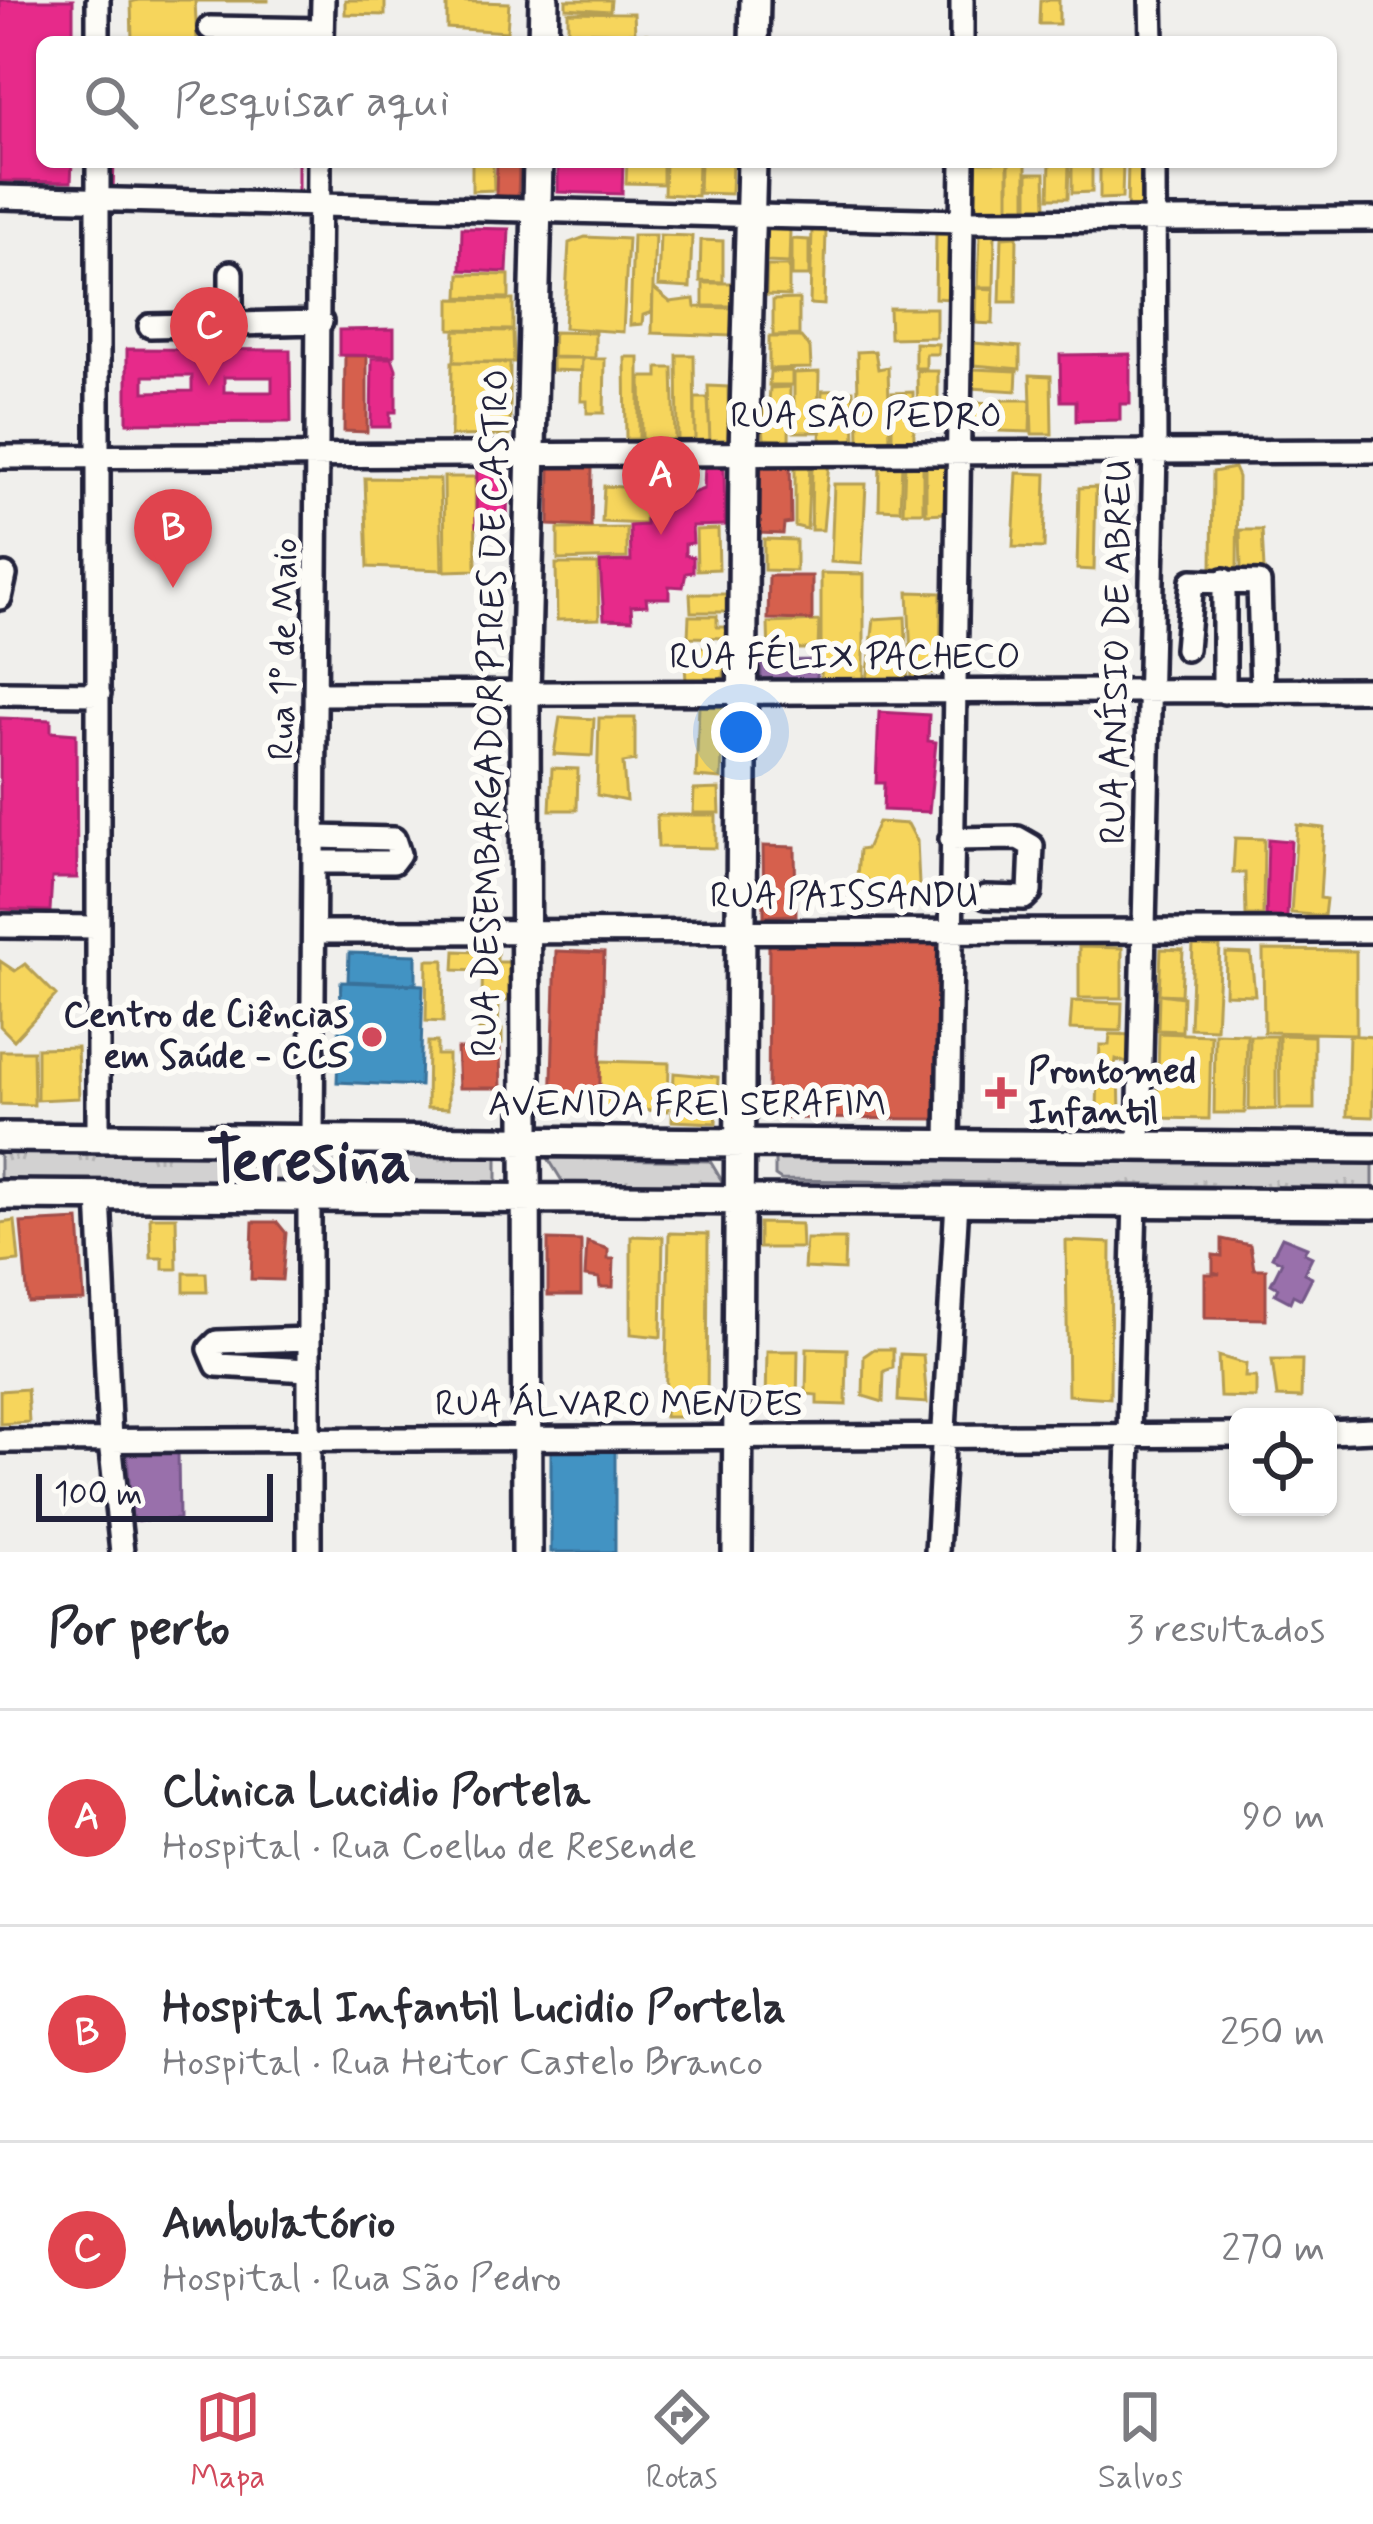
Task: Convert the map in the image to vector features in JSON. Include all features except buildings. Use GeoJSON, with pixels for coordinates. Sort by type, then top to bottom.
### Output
{"type":"FeatureCollection","features":[{"type":"Feature","properties":{"kind":"main road"},"geometry":{"type":"LineString","coordinates":[[543,36],[544,0]]}},
{"type":"Feature","properties":{"kind":"main road"},"geometry":{"type":"LineString","coordinates":[[754,0],[754,36]]}},
{"type":"Feature","properties":{"kind":"main road","name":"RUA DESEMBARGADOR PIRES DE CASTRO"},"geometry":{"type":"LineString","coordinates":[[527,1552],[525,691],[538,168]]}},
{"type":"Feature","properties":{"kind":"main road"},"geometry":{"type":"LineString","coordinates":[[737,1552],[744,451],[752,168]]}},
{"type":"Feature","properties":{"kind":"main road","name":"AVENIDA FREI SERAFIM"},"geometry":{"type":"LineString","coordinates":[[0,1136],[1373,1148]]}},
{"type":"Feature","properties":{"kind":"main road"},"geometry":{"type":"LineString","coordinates":[[0,1195],[1373,1204]]}},
{"type":"Feature","properties":{"kind":"street"},"geometry":{"type":"LineString","coordinates":[[98,0],[98,36]]}},
{"type":"Feature","properties":{"kind":"street"},"geometry":{"type":"LineString","coordinates":[[210,28],[322,36],[322,0]]}},
{"type":"Feature","properties":{"kind":"street"},"geometry":{"type":"LineString","coordinates":[[962,0],[962,36]]}},
{"type":"Feature","properties":{"kind":"street"},"geometry":{"type":"LineString","coordinates":[[1151,0],[1152,36]]}},
{"type":"Feature","properties":{"kind":"street"},"geometry":{"type":"LineString","coordinates":[[98,168],[98,1136]]}},
{"type":"Feature","properties":{"kind":"street","name":"Rua 1º de Maio"},"geometry":{"type":"LineString","coordinates":[[312,1136],[319,168]]}},
{"type":"Feature","properties":{"kind":"street"},"geometry":{"type":"LineString","coordinates":[[948,1143],[963,168]]}},
{"type":"Feature","properties":{"kind":"street","name":"RUA ANÍSIO DE ABREU"},"geometry":{"type":"LineString","coordinates":[[1139,1144],[1155,451],[1154,168]]}},
{"type":"Feature","properties":{"kind":"street"},"geometry":{"type":"LineString","coordinates":[[0,197],[963,221],[1373,219]]}},
{"type":"Feature","properties":{"kind":"street"},"geometry":{"type":"LineString","coordinates":[[231,273],[231,324]]}},
{"type":"Feature","properties":{"kind":"street"},"geometry":{"type":"LineString","coordinates":[[150,326],[321,322]]}},
{"type":"Feature","properties":{"kind":"street","name":"RUA SÃO PEDRO"},"geometry":{"type":"LineString","coordinates":[[0,457],[320,451],[1373,451]]}},
{"type":"Feature","properties":{"kind":"street"},"geometry":{"type":"LineString","coordinates":[[1186,649],[1189,586],[1198,580],[1256,581],[1262,590],[1262,691]]}},
{"type":"Feature","properties":{"kind":"street"},"geometry":{"type":"LineString","coordinates":[[1224,580],[1224,692]]}},
{"type":"Feature","properties":{"kind":"street","name":"RUA FÉLIX PACHECO"},"geometry":{"type":"LineString","coordinates":[[316,694],[1373,689]]}},
{"type":"Feature","properties":{"kind":"street"},"geometry":{"type":"LineString","coordinates":[[0,693],[99,694]]}},
{"type":"Feature","properties":{"kind":"street"},"geometry":{"type":"LineString","coordinates":[[316,837],[394,839],[399,854],[393,862],[316,862]]}},
{"type":"Feature","properties":{"kind":"street"},"geometry":{"type":"LineString","coordinates":[[951,839],[1018,838],[1032,846],[1030,892],[1024,898],[986,897]]}},
{"type":"Feature","properties":{"kind":"street"},"geometry":{"type":"LineString","coordinates":[[0,926],[98,927]]}},
{"type":"Feature","properties":{"kind":"street","name":"RUA PAISSANDU"},"geometry":{"type":"LineString","coordinates":[[316,932],[1373,931]]}},
{"type":"Feature","properties":{"kind":"street"},"geometry":{"type":"LineString","coordinates":[[99,1195],[110,1441],[122,1552]]}},
{"type":"Feature","properties":{"kind":"street"},"geometry":{"type":"LineString","coordinates":[[309,1195],[309,1552]]}},
{"type":"Feature","properties":{"kind":"street"},"geometry":{"type":"LineString","coordinates":[[1126,1552],[1135,1200]]}},
{"type":"Feature","properties":{"kind":"street"},"geometry":{"type":"LineString","coordinates":[[937,1552],[957,1201]]}},
{"type":"Feature","properties":{"kind":"street"},"geometry":{"type":"LineString","coordinates":[[308,1339],[217,1342],[210,1349],[217,1365],[308,1370]]}},
{"type":"Feature","properties":{"kind":"street"},"geometry":{"type":"LineString","coordinates":[[1337,1432],[1373,1430]]}},
{"type":"Feature","properties":{"kind":"street","name":"RUA ÁLVARO MENDES"},"geometry":{"type":"LineString","coordinates":[[0,1441],[1229,1435]]}},
{"type":"Feature","properties":{"kind":"green space"},"geometry":{"type":"Polygon","coordinates":[[[0,1151],[497,1154],[497,1182],[0,1180],[0,1151]]]}},
{"type":"Feature","properties":{"kind":"green space"},"geometry":{"type":"Polygon","coordinates":[[[775,1155],[1373,1156],[1373,1188],[781,1180],[775,1176],[775,1155]]]}},
{"type":"Feature","properties":{"kind":"green space"},"geometry":{"type":"Polygon","coordinates":[[[548,1158],[710,1161],[725,1186],[564,1184],[548,1158]]]}},
{"type":"Feature","properties":{"kind":"place","name":"Ambulatório"},"geometry":{"type":"Point","coordinates":[209,386]}},
{"type":"Feature","properties":{"kind":"place","name":"Clinica Lucidio Portela"},"geometry":{"type":"Point","coordinates":[661,535]}},
{"type":"Feature","properties":{"kind":"place","name":"Hospital Infantil Lucidio Portela"},"geometry":{"type":"Point","coordinates":[173,588]}},
{"type":"Feature","properties":{"kind":"place","name":"Centro de Ciências em Saúde - CCS"},"geometry":{"type":"Point","coordinates":[372,1037]}},
{"type":"Feature","properties":{"kind":"place","name":"Prontomed Infantil"},"geometry":{"type":"Point","coordinates":[1001,1093]}},
{"type":"Feature","properties":{"kind":"district","name":"Teresina"},"geometry":{"type":"Point","coordinates":[309,1163]}}]}
